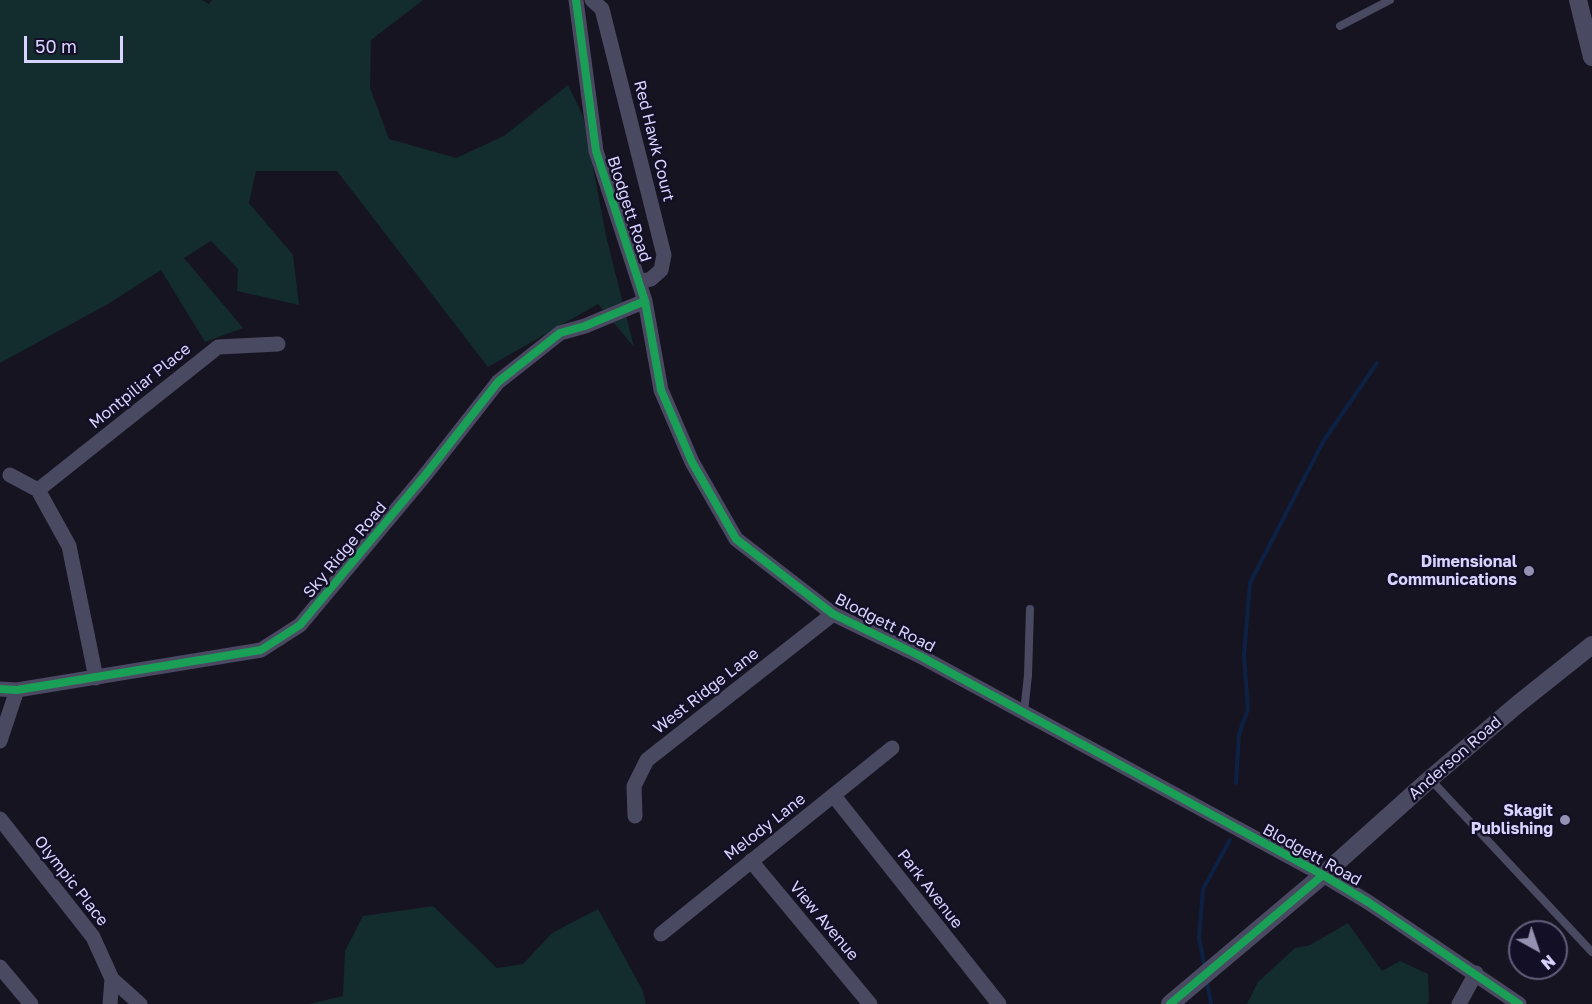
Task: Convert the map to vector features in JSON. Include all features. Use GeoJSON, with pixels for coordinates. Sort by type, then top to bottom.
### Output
{"type":"FeatureCollection","features":[{"type":"Feature","properties":{"kind":"street","name":"Blodgett Road"},"geometry":{"type":"LineString","coordinates":[[576,0],[596,151],[645,301],[661,390],[692,462],[736,539],[833,614],[920,656],[1323,875],[1368,902],[1519,1004]]}},
{"type":"Feature","properties":{"kind":"street","name":"Red Hawk Court"},"geometry":{"type":"LineString","coordinates":[[592,0],[602,9],[664,255],[661,270],[651,279],[639,282]]}},
{"type":"Feature","properties":{"kind":"street"},"geometry":{"type":"LineString","coordinates":[[1578,0],[1592,57]]}},
{"type":"Feature","properties":{"kind":"street","name":"Sky Ridge Road"},"geometry":{"type":"LineString","coordinates":[[0,689],[17,690],[261,650],[300,624],[426,474],[498,382],[560,333],[585,326],[645,301]]}},
{"type":"Feature","properties":{"kind":"street","name":"Montpiliar Place"},"geometry":{"type":"LineString","coordinates":[[38,490],[218,347],[278,344]]}},
{"type":"Feature","properties":{"kind":"street"},"geometry":{"type":"LineString","coordinates":[[9,475],[38,490],[69,546],[96,678]]}},
{"type":"Feature","properties":{"kind":"street","name":"West Ridge Lane"},"geometry":{"type":"LineString","coordinates":[[635,816],[634,786],[648,760],[833,614]]}},
{"type":"Feature","properties":{"kind":"street","name":"Anderson Road"},"geometry":{"type":"LineString","coordinates":[[1170,1004],[1323,875],[1518,704],[1592,645]]}},
{"type":"Feature","properties":{"kind":"street"},"geometry":{"type":"LineString","coordinates":[[0,741],[17,690]]}},
{"type":"Feature","properties":{"kind":"street","name":"Melody Lane"},"geometry":{"type":"LineString","coordinates":[[661,934],[891,748]]}},
{"type":"Feature","properties":{"kind":"street","name":"Park Avenue"},"geometry":{"type":"LineString","coordinates":[[834,796],[999,1004]]}},
{"type":"Feature","properties":{"kind":"street","name":"Olympic Place"},"geometry":{"type":"LineString","coordinates":[[0,819],[93,937],[112,979],[110,1004]]}},
{"type":"Feature","properties":{"kind":"street","name":"View Avenue"},"geometry":{"type":"LineString","coordinates":[[751,861],[870,1004]]}},
{"type":"Feature","properties":{"kind":"street"},"geometry":{"type":"LineString","coordinates":[[0,967],[31,1004]]}},
{"type":"Feature","properties":{"kind":"street"},"geometry":{"type":"LineString","coordinates":[[1459,1004],[1476,974]]}},
{"type":"Feature","properties":{"kind":"street"},"geometry":{"type":"LineString","coordinates":[[112,979],[140,1004]]}},
{"type":"Feature","properties":{"kind":"lane"},"geometry":{"type":"LineString","coordinates":[[1340,26],[1390,0]]}},
{"type":"Feature","properties":{"kind":"lane"},"geometry":{"type":"LineString","coordinates":[[1024,712],[1028,675],[1030,609]]}},
{"type":"Feature","properties":{"kind":"lane"},"geometry":{"type":"LineString","coordinates":[[1430,779],[1592,952]]}},
{"type":"Feature","properties":{"kind":"green space"},"geometry":{"type":"Polygon","coordinates":[[[0,0],[202,0],[209,4],[212,0],[423,0],[371,40],[370,88],[389,139],[456,158],[504,136],[568,85],[583,116],[607,240],[634,347],[598,304],[488,367],[337,171],[256,171],[249,203],[293,255],[299,305],[237,291],[238,269],[211,241],[184,258],[243,328],[205,342],[161,270],[108,304],[0,363],[0,0]]]}},
{"type":"Feature","properties":{"kind":"green space"},"geometry":{"type":"Polygon","coordinates":[[[433,906],[497,968],[523,964],[552,933],[598,909],[642,989],[646,1004],[309,1004],[343,996],[345,951],[363,916],[433,906]]]}},
{"type":"Feature","properties":{"kind":"green space"},"geometry":{"type":"Polygon","coordinates":[[[1348,923],[1382,971],[1400,961],[1428,974],[1429,1002],[1427,1004],[1247,1004],[1258,982],[1295,948],[1310,945],[1348,923]]]}},
{"type":"Feature","properties":{"kind":"waterway"},"geometry":{"type":"LineString","coordinates":[[1236,783],[1239,734],[1248,709],[1244,655],[1250,583],[1324,440],[1377,363]]}},
{"type":"Feature","properties":{"kind":"waterway"},"geometry":{"type":"LineString","coordinates":[[1205,968],[1199,938],[1203,889],[1230,840]]}},
{"type":"Feature","properties":{"kind":"waterway"},"geometry":{"type":"LineString","coordinates":[[1207,981],[1211,1004]]}},
{"type":"Feature","properties":{"kind":"cycle path"},"geometry":{"type":"LineString","coordinates":[[576,0],[596,151],[645,301],[661,390],[692,462],[736,539],[833,614],[920,656],[1323,875],[1368,902],[1519,1004]]}},
{"type":"Feature","properties":{"kind":"cycle path"},"geometry":{"type":"LineString","coordinates":[[0,689],[17,690],[261,650],[300,625],[426,474],[498,382],[560,333],[585,326],[645,301]]}},
{"type":"Feature","properties":{"kind":"cycle path"},"geometry":{"type":"LineString","coordinates":[[1170,1004],[1323,875]]}},
{"type":"Feature","properties":{"kind":"place","name":"Dimensional Communications"},"geometry":{"type":"Point","coordinates":[1529,571]}},
{"type":"Feature","properties":{"kind":"place","name":"Skagit Publishing"},"geometry":{"type":"Point","coordinates":[1565,820]}}]}
